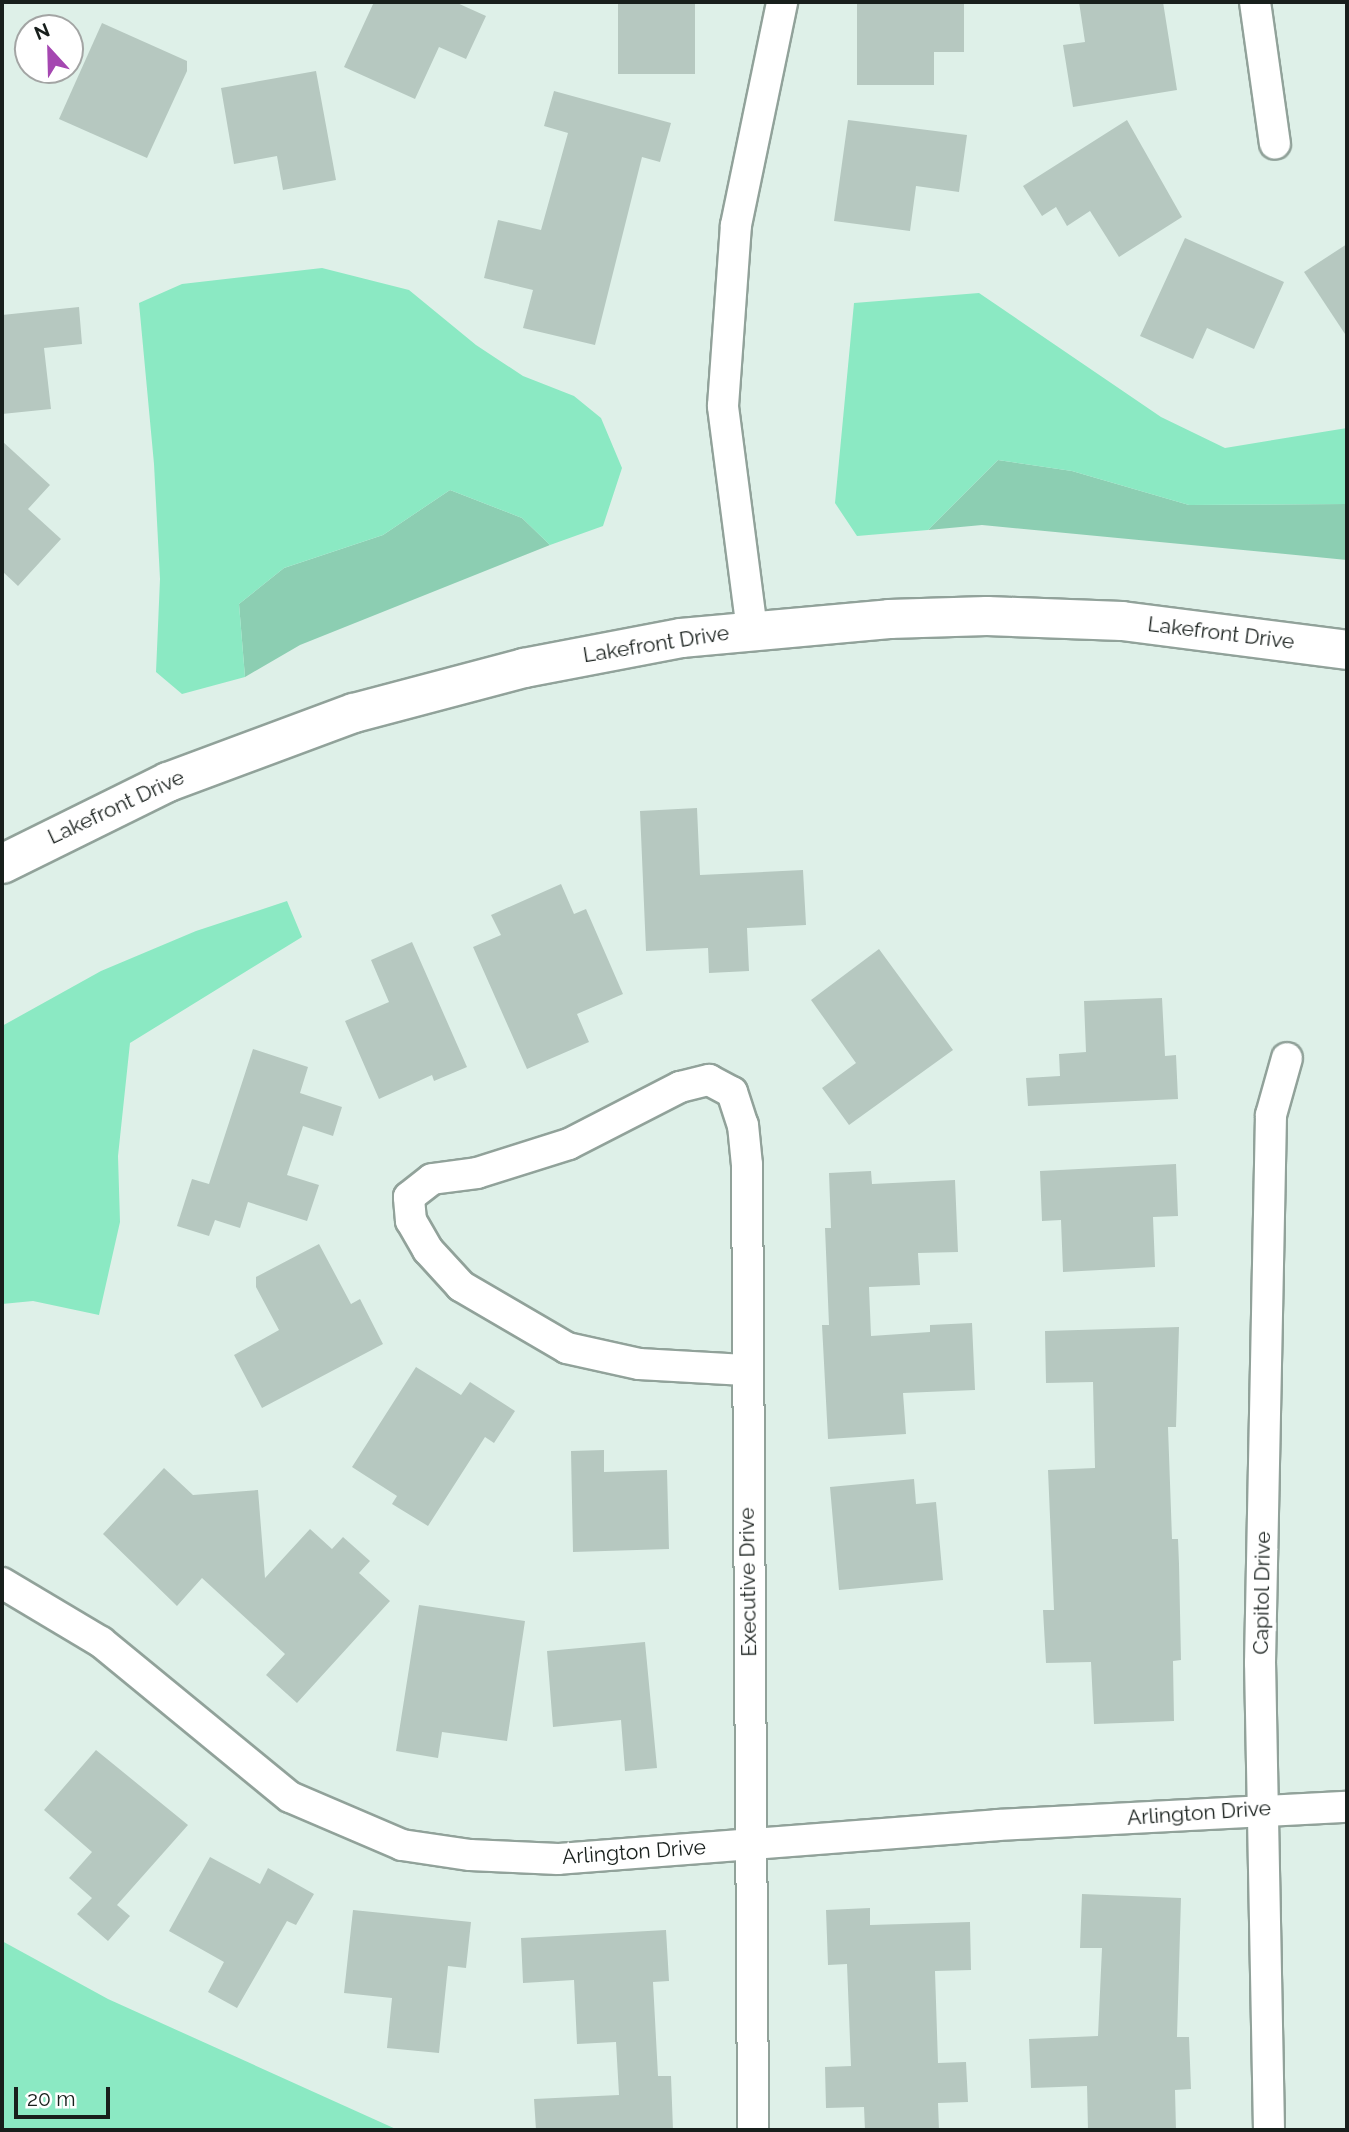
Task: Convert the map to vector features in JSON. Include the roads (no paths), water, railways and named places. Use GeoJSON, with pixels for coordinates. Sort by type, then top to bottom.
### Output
{"type":"FeatureCollection","features":[{"type":"Feature","properties":{"kind":"street"},"geometry":{"type":"LineString","coordinates":[[752,631],[723,406],[736,225],[782,2]]}},
{"type":"Feature","properties":{"kind":"street"},"geometry":{"type":"LineString","coordinates":[[1255,2],[1275,145]]}},
{"type":"Feature","properties":{"kind":"street","name":"Lakefront Drive"},"geometry":{"type":"LineString","coordinates":[[2,864],[168,782],[354,712],[597,652],[752,631],[889,619],[1059,618],[1201,628],[1347,650]]}},
{"type":"Feature","properties":{"kind":"street","name":"Capitol Drive"},"geometry":{"type":"LineString","coordinates":[[1269,2130],[1260,1808],[1271,1115],[1287,1058]]}},
{"type":"Feature","properties":{"kind":"street","name":"Executive Drive"},"geometry":{"type":"LineString","coordinates":[[745,1370],[639,1364],[567,1348],[461,1286],[428,1250],[411,1221],[409,1196],[432,1179],[477,1173],[569,1144],[680,1087],[709,1080],[732,1092],[743,1125],[747,1165],[745,1370],[753,2130]]}},
{"type":"Feature","properties":{"kind":"street","name":"Arlington Drive"},"geometry":{"type":"LineString","coordinates":[[2,1583],[101,1642],[290,1797],[383,1839],[470,1855],[558,1858],[1260,1808],[1347,1807]]}}]}
